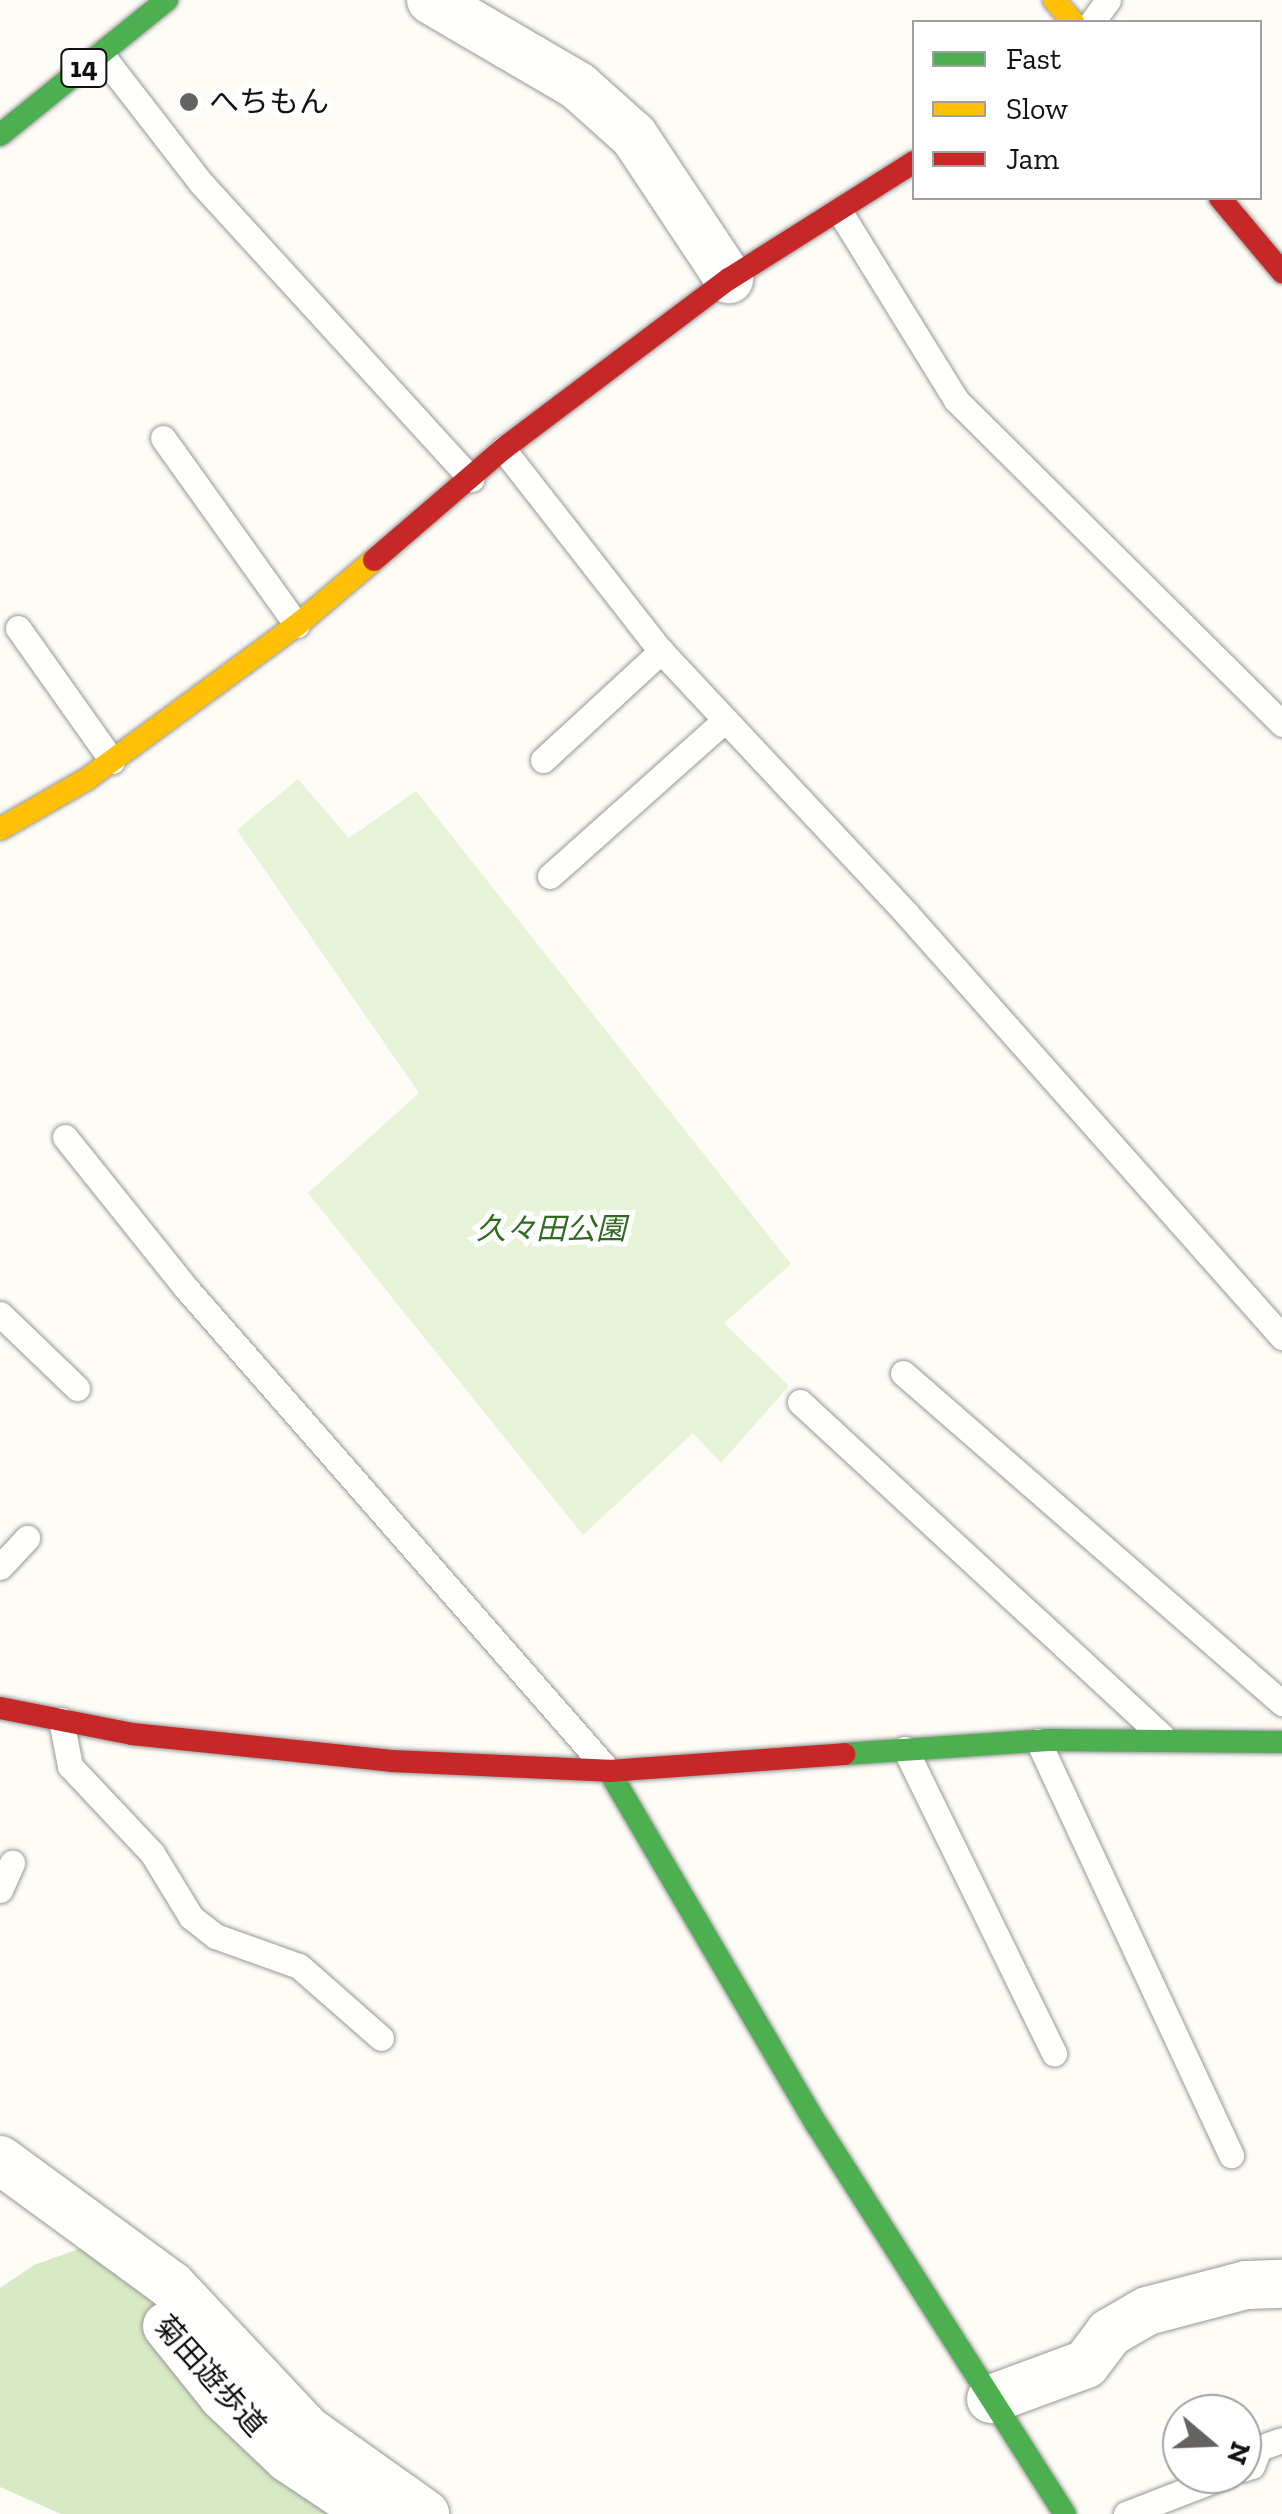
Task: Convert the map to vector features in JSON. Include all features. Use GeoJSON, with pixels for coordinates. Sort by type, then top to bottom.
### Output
{"type":"FeatureCollection","features":[{"type":"Feature","properties":{"kind":"main road","name":"14"},"geometry":{"type":"LineString","coordinates":[[0,135],[168,0]]}},
{"type":"Feature","properties":{"kind":"main road"},"geometry":{"type":"LineString","coordinates":[[1054,0],[1071,20]]}},
{"type":"Feature","properties":{"kind":"main road"},"geometry":{"type":"LineString","coordinates":[[0,829],[112,761],[297,625],[503,449],[729,279],[912,163]]}},
{"type":"Feature","properties":{"kind":"main road"},"geometry":{"type":"LineString","coordinates":[[1222,200],[1282,272]]}},
{"type":"Feature","properties":{"kind":"main road"},"geometry":{"type":"LineString","coordinates":[[0,1708],[132,1734],[392,1761],[609,1771],[1038,1741],[1282,1742]]}},
{"type":"Feature","properties":{"kind":"main road"},"geometry":{"type":"LineString","coordinates":[[609,1771],[818,2125],[1065,2514]]}},
{"type":"Feature","properties":{"kind":"street"},"geometry":{"type":"LineString","coordinates":[[431,0],[578,86],[634,136],[729,279]]}},
{"type":"Feature","properties":{"kind":"street"},"geometry":{"type":"LineString","coordinates":[[0,2160],[170,2285],[307,2430],[425,2514]]}},
{"type":"Feature","properties":{"kind":"street","name":"菊田遊歩道"},"geometry":{"type":"LineString","coordinates":[[0,2201],[146,2306],[288,2458],[372,2514]]}},
{"type":"Feature","properties":{"kind":"street"},"geometry":{"type":"LineString","coordinates":[[991,2398],[1086,2364],[1109,2333],[1147,2311],[1246,2285],[1282,2284]]}},
{"type":"Feature","properties":{"kind":"lane"},"geometry":{"type":"LineString","coordinates":[[101,54],[201,183],[471,479]]}},
{"type":"Feature","properties":{"kind":"lane"},"geometry":{"type":"LineString","coordinates":[[840,212],[956,400],[1282,724]]}},
{"type":"Feature","properties":{"kind":"lane"},"geometry":{"type":"LineString","coordinates":[[164,438],[297,625]]}},
{"type":"Feature","properties":{"kind":"lane"},"geometry":{"type":"LineString","coordinates":[[503,449],[661,651],[906,913],[1282,1337]]}},
{"type":"Feature","properties":{"kind":"lane"},"geometry":{"type":"LineString","coordinates":[[18,628],[112,761]]}},
{"type":"Feature","properties":{"kind":"lane"},"geometry":{"type":"LineString","coordinates":[[543,760],[661,651]]}},
{"type":"Feature","properties":{"kind":"lane"},"geometry":{"type":"LineString","coordinates":[[550,876],[724,721]]}},
{"type":"Feature","properties":{"kind":"lane"},"geometry":{"type":"LineString","coordinates":[[65,1138],[186,1288],[609,1771]]}},
{"type":"Feature","properties":{"kind":"lane"},"geometry":{"type":"LineString","coordinates":[[0,1314],[78,1388]]}},
{"type":"Feature","properties":{"kind":"lane"},"geometry":{"type":"LineString","coordinates":[[903,1373],[1282,1703]]}},
{"type":"Feature","properties":{"kind":"lane"},"geometry":{"type":"LineString","coordinates":[[800,1402],[1168,1742]]}},
{"type":"Feature","properties":{"kind":"lane"},"geometry":{"type":"LineString","coordinates":[[0,1567],[28,1538]]}},
{"type":"Feature","properties":{"kind":"lane"},"geometry":{"type":"LineString","coordinates":[[61,1720],[70,1766],[152,1853],[191,1916],[215,1936],[312,1974],[381,2038]]}},
{"type":"Feature","properties":{"kind":"lane"},"geometry":{"type":"LineString","coordinates":[[1038,1741],[1230,2156]]}},
{"type":"Feature","properties":{"kind":"lane"},"geometry":{"type":"LineString","coordinates":[[905,1748],[1054,2053]]}},
{"type":"Feature","properties":{"kind":"lane"},"geometry":{"type":"LineString","coordinates":[[0,1890],[12,1863]]}},
{"type":"Feature","properties":{"kind":"lane"},"geometry":{"type":"LineString","coordinates":[[1126,2514],[1177,2494]]}},
{"type":"Feature","properties":{"kind":"green space","name":"久々田公園"},"geometry":{"type":"Polygon","coordinates":[[[298,779],[349,838],[416,791],[791,1264],[724,1323],[789,1386],[721,1463],[693,1433],[583,1535],[308,1193],[419,1093],[237,830],[298,779]]]}},
{"type":"Feature","properties":{"kind":"green space"},"geometry":{"type":"Polygon","coordinates":[[[90,2245],[405,2514],[61,2514],[0,2487],[0,2288],[34,2265],[90,2245]]]}},
{"type":"Feature","properties":{"kind":"traffic: fast"},"geometry":{"type":"LineString","coordinates":[[0,135],[167,0]]}},
{"type":"Feature","properties":{"kind":"traffic: fast"},"geometry":{"type":"LineString","coordinates":[[844,1754],[1049,1740],[1282,1742]]}},
{"type":"Feature","properties":{"kind":"traffic: fast"},"geometry":{"type":"LineString","coordinates":[[609,1771],[817,2125],[1065,2514]]}},
{"type":"Feature","properties":{"kind":"traffic: slow"},"geometry":{"type":"LineString","coordinates":[[1054,0],[1071,20]]}},
{"type":"Feature","properties":{"kind":"traffic: slow"},"geometry":{"type":"LineString","coordinates":[[0,829],[87,779],[297,625],[374,560]]}},
{"type":"Feature","properties":{"kind":"traffic: jam"},"geometry":{"type":"LineString","coordinates":[[374,560],[503,449],[729,279],[912,163]]}},
{"type":"Feature","properties":{"kind":"traffic: jam"},"geometry":{"type":"LineString","coordinates":[[1222,200],[1282,272]]}},
{"type":"Feature","properties":{"kind":"traffic: jam"},"geometry":{"type":"LineString","coordinates":[[0,1708],[132,1734],[392,1761],[609,1771],[844,1754]]}},
{"type":"Feature","properties":{"kind":"place","name":"へちもん"},"geometry":{"type":"Point","coordinates":[189,102]}}]}
